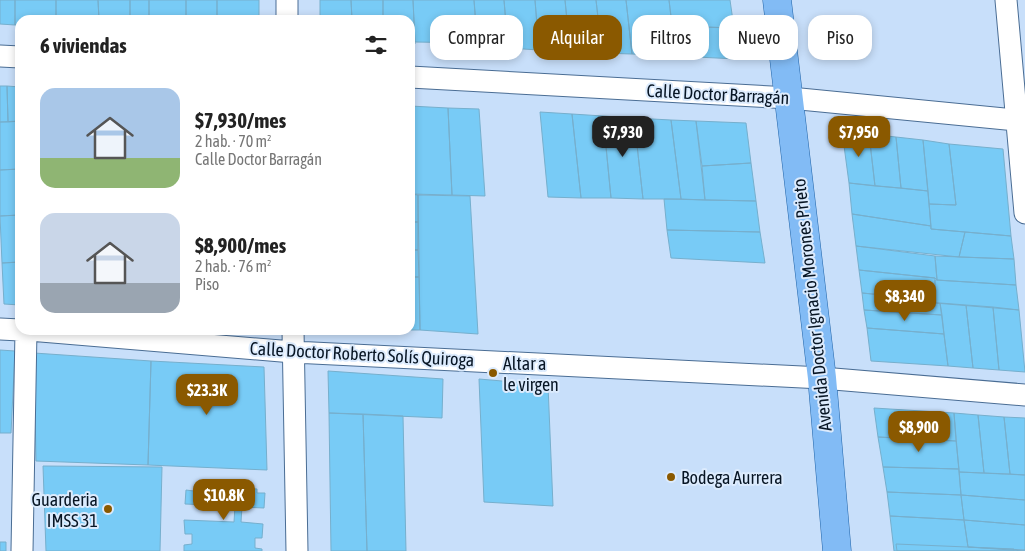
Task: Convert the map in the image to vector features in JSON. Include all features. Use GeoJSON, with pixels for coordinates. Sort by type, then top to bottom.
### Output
{"type":"FeatureCollection","features":[{"type":"Feature","properties":{"kind":"main road","name":"Avenida Doctor Ignacio Morones Prieto"},"geometry":{"type":"LineString","coordinates":[[777,0],[822,378],[837,551]]}},
{"type":"Feature","properties":{"kind":"street"},"geometry":{"type":"LineString","coordinates":[[287,0],[288,15]]}},
{"type":"Feature","properties":{"kind":"street"},"geometry":{"type":"LineString","coordinates":[[1006,0],[1022,120],[1025,213]]}},
{"type":"Feature","properties":{"kind":"street"},"geometry":{"type":"LineString","coordinates":[[0,56],[15,57]]}},
{"type":"Feature","properties":{"kind":"street","name":"Calle Doctor Barragán"},"geometry":{"type":"LineString","coordinates":[[415,76],[790,98],[1022,120]]}},
{"type":"Feature","properties":{"kind":"street"},"geometry":{"type":"LineString","coordinates":[[0,329],[15,330]]}},
{"type":"Feature","properties":{"kind":"street"},"geometry":{"type":"LineString","coordinates":[[22,551],[27,335]]}},
{"type":"Feature","properties":{"kind":"street","name":"Calle Doctor Roberto Solís Quiroga"},"geometry":{"type":"LineString","coordinates":[[87,335],[293,352],[822,378],[1025,395]]}},
{"type":"Feature","properties":{"kind":"street"},"geometry":{"type":"LineString","coordinates":[[293,335],[297,551]]}},
{"type":"Feature","properties":{"kind":"building"},"geometry":{"type":"Polygon","coordinates":[[[0,0],[15,0],[15,25],[0,24],[0,0]]]}},
{"type":"Feature","properties":{"kind":"building"},"geometry":{"type":"Polygon","coordinates":[[[15,0],[56,0],[56,15],[15,15],[15,0]]]}},
{"type":"Feature","properties":{"kind":"building"},"geometry":{"type":"Polygon","coordinates":[[[56,0],[98,0],[99,15],[56,15],[56,0]]]}},
{"type":"Feature","properties":{"kind":"building"},"geometry":{"type":"Polygon","coordinates":[[[98,0],[130,0],[130,15],[99,15],[98,0]]]}},
{"type":"Feature","properties":{"kind":"building"},"geometry":{"type":"Polygon","coordinates":[[[130,0],[149,0],[149,15],[130,15],[130,0]]]}},
{"type":"Feature","properties":{"kind":"building"},"geometry":{"type":"Polygon","coordinates":[[[149,0],[186,0],[186,15],[149,15],[149,0]]]}},
{"type":"Feature","properties":{"kind":"building"},"geometry":{"type":"Polygon","coordinates":[[[186,0],[217,0],[217,15],[186,15],[186,0]]]}},
{"type":"Feature","properties":{"kind":"building"},"geometry":{"type":"Polygon","coordinates":[[[217,0],[259,0],[259,15],[217,15],[217,0]]]}},
{"type":"Feature","properties":{"kind":"building"},"geometry":{"type":"Polygon","coordinates":[[[320,0],[351,0],[352,15],[320,15],[320,0]]]}},
{"type":"Feature","properties":{"kind":"building"},"geometry":{"type":"Polygon","coordinates":[[[351,0],[383,0],[383,15],[352,15],[351,0]]]}},
{"type":"Feature","properties":{"kind":"building"},"geometry":{"type":"Polygon","coordinates":[[[383,0],[413,0],[414,15],[383,15],[383,0]]]}},
{"type":"Feature","properties":{"kind":"building"},"geometry":{"type":"Polygon","coordinates":[[[413,0],[474,0],[475,15],[430,15],[430,42],[415,42],[413,0]]]}},
{"type":"Feature","properties":{"kind":"building"},"geometry":{"type":"Polygon","coordinates":[[[474,0],[504,0],[505,15],[475,15],[474,0]]]}},
{"type":"Feature","properties":{"kind":"building"},"geometry":{"type":"Polygon","coordinates":[[[504,0],[535,0],[536,15],[533,15],[533,50],[523,49],[523,15],[505,15],[504,0]]]}},
{"type":"Feature","properties":{"kind":"building"},"geometry":{"type":"Polygon","coordinates":[[[535,0],[565,0],[566,15],[536,15],[535,0]]]}},
{"type":"Feature","properties":{"kind":"building"},"geometry":{"type":"Polygon","coordinates":[[[565,0],[596,0],[598,15],[566,15],[565,0]]]}},
{"type":"Feature","properties":{"kind":"building"},"geometry":{"type":"Polygon","coordinates":[[[596,0],[626,0],[632,54],[622,54],[622,15],[598,15],[596,0]]]}},
{"type":"Feature","properties":{"kind":"building"},"geometry":{"type":"Polygon","coordinates":[[[626,0],[669,0],[671,15],[632,15],[632,54],[626,0]]]}},
{"type":"Feature","properties":{"kind":"building"},"geometry":{"type":"Polygon","coordinates":[[[669,0],[730,0],[732,15],[719,15],[719,28],[709,27],[709,15],[671,15],[669,0]]]}},
{"type":"Feature","properties":{"kind":"building"},"geometry":{"type":"Polygon","coordinates":[[[709,27],[719,28],[719,58],[709,58],[709,27]]]}},
{"type":"Feature","properties":{"kind":"building"},"geometry":{"type":"Polygon","coordinates":[[[0,86],[7,86],[8,122],[0,122],[0,86]]]}},
{"type":"Feature","properties":{"kind":"building"},"geometry":{"type":"Polygon","coordinates":[[[7,86],[15,87],[15,121],[8,122],[7,86]]]}},
{"type":"Feature","properties":{"kind":"building"},"geometry":{"type":"Polygon","coordinates":[[[415,106],[448,108],[452,195],[415,194],[415,106]]]}},
{"type":"Feature","properties":{"kind":"building"},"geometry":{"type":"Polygon","coordinates":[[[448,108],[479,109],[485,196],[452,195],[448,108]]]}},
{"type":"Feature","properties":{"kind":"building"},"geometry":{"type":"Polygon","coordinates":[[[540,112],[572,114],[581,198],[548,197],[540,112]]]}},
{"type":"Feature","properties":{"kind":"building"},"geometry":{"type":"Polygon","coordinates":[[[572,114],[603,116],[611,198],[581,198],[572,114]]]}},
{"type":"Feature","properties":{"kind":"building"},"geometry":{"type":"Polygon","coordinates":[[[603,116],[634,118],[643,199],[611,198],[603,116]]]}},
{"type":"Feature","properties":{"kind":"building"},"geometry":{"type":"Polygon","coordinates":[[[634,118],[671,120],[681,199],[643,199],[634,118]]]}},
{"type":"Feature","properties":{"kind":"building"},"geometry":{"type":"Polygon","coordinates":[[[671,120],[696,121],[705,200],[681,199],[671,120]]]}},
{"type":"Feature","properties":{"kind":"building"},"geometry":{"type":"Polygon","coordinates":[[[15,121],[15,169],[0,170],[0,122],[15,121]]]}},
{"type":"Feature","properties":{"kind":"building"},"geometry":{"type":"Polygon","coordinates":[[[696,121],[746,123],[751,163],[702,166],[696,121]]]}},
{"type":"Feature","properties":{"kind":"building"},"geometry":{"type":"Polygon","coordinates":[[[842,131],[869,134],[875,186],[849,183],[842,131]]]}},
{"type":"Feature","properties":{"kind":"building"},"geometry":{"type":"Polygon","coordinates":[[[869,134],[896,137],[901,188],[875,186],[869,134]]]}},
{"type":"Feature","properties":{"kind":"building"},"geometry":{"type":"Polygon","coordinates":[[[896,137],[923,140],[928,191],[901,188],[896,137]]]}},
{"type":"Feature","properties":{"kind":"building"},"geometry":{"type":"Polygon","coordinates":[[[923,140],[949,144],[956,205],[929,204],[923,140]]]}},
{"type":"Feature","properties":{"kind":"building"},"geometry":{"type":"Polygon","coordinates":[[[949,144],[1003,149],[1011,236],[931,229],[929,204],[956,205],[949,144]]]}},
{"type":"Feature","properties":{"kind":"building"},"geometry":{"type":"Polygon","coordinates":[[[751,163],[756,201],[705,200],[702,166],[751,163]]]}},
{"type":"Feature","properties":{"kind":"building"},"geometry":{"type":"Polygon","coordinates":[[[15,169],[15,215],[0,216],[0,170],[15,169]]]}},
{"type":"Feature","properties":{"kind":"building"},"geometry":{"type":"Polygon","coordinates":[[[849,183],[928,191],[931,226],[852,214],[849,183]]]}},
{"type":"Feature","properties":{"kind":"building"},"geometry":{"type":"Polygon","coordinates":[[[415,195],[418,195],[418,222],[415,222],[415,195]]]}},
{"type":"Feature","properties":{"kind":"building"},"geometry":{"type":"Polygon","coordinates":[[[418,195],[470,196],[478,334],[420,330],[418,195]]]}},
{"type":"Feature","properties":{"kind":"building"},"geometry":{"type":"Polygon","coordinates":[[[664,199],[756,201],[760,232],[667,230],[664,199]]]}},
{"type":"Feature","properties":{"kind":"building"},"geometry":{"type":"Polygon","coordinates":[[[852,214],[931,226],[931,229],[965,232],[959,257],[856,246],[852,214]]]}},
{"type":"Feature","properties":{"kind":"building"},"geometry":{"type":"Polygon","coordinates":[[[15,215],[15,262],[2,263],[0,216],[15,215]]]}},
{"type":"Feature","properties":{"kind":"building"},"geometry":{"type":"Polygon","coordinates":[[[415,222],[418,222],[418,250],[415,250],[415,222]]]}},
{"type":"Feature","properties":{"kind":"building"},"geometry":{"type":"Polygon","coordinates":[[[667,230],[760,232],[765,263],[671,258],[667,230]]]}},
{"type":"Feature","properties":{"kind":"building"},"geometry":{"type":"Polygon","coordinates":[[[965,232],[1011,236],[1014,259],[959,257],[965,232]]]}},
{"type":"Feature","properties":{"kind":"building"},"geometry":{"type":"Polygon","coordinates":[[[856,246],[935,256],[937,280],[935,278],[859,270],[856,246]]]}},
{"type":"Feature","properties":{"kind":"building"},"geometry":{"type":"Polygon","coordinates":[[[415,250],[418,250],[419,277],[415,277],[415,250]]]}},
{"type":"Feature","properties":{"kind":"building"},"geometry":{"type":"Polygon","coordinates":[[[935,256],[1014,259],[1016,285],[937,280],[935,256]]]}},
{"type":"Feature","properties":{"kind":"building"},"geometry":{"type":"Polygon","coordinates":[[[15,262],[15,305],[4,304],[2,263],[15,262]]]}},
{"type":"Feature","properties":{"kind":"building"},"geometry":{"type":"Polygon","coordinates":[[[859,270],[935,278],[935,300],[862,293],[859,270]]]}},
{"type":"Feature","properties":{"kind":"building"},"geometry":{"type":"Polygon","coordinates":[[[415,277],[419,277],[420,330],[415,330],[415,277]]]}},
{"type":"Feature","properties":{"kind":"building"},"geometry":{"type":"Polygon","coordinates":[[[935,280],[1016,285],[1019,310],[935,303],[935,280]]]}},
{"type":"Feature","properties":{"kind":"building"},"geometry":{"type":"Polygon","coordinates":[[[862,293],[935,300],[935,303],[940,303],[942,315],[864,310],[862,293]]]}},
{"type":"Feature","properties":{"kind":"building"},"geometry":{"type":"Polygon","coordinates":[[[940,303],[966,305],[973,368],[948,366],[940,303]]]}},
{"type":"Feature","properties":{"kind":"building"},"geometry":{"type":"Polygon","coordinates":[[[966,305],[993,307],[999,370],[973,368],[966,305]]]}},
{"type":"Feature","properties":{"kind":"building"},"geometry":{"type":"Polygon","coordinates":[[[993,307],[1019,310],[1025,372],[999,370],[993,307]]]}},
{"type":"Feature","properties":{"kind":"building"},"geometry":{"type":"Polygon","coordinates":[[[864,310],[942,315],[944,334],[867,328],[864,310]]]}},
{"type":"Feature","properties":{"kind":"building"},"geometry":{"type":"Polygon","coordinates":[[[867,328],[944,334],[948,366],[871,361],[867,328]]]}},
{"type":"Feature","properties":{"kind":"building"},"geometry":{"type":"Polygon","coordinates":[[[0,350],[15,351],[11,433],[0,433],[0,350]]]}},
{"type":"Feature","properties":{"kind":"building"},"geometry":{"type":"Polygon","coordinates":[[[34,353],[151,361],[148,465],[36,461],[34,353]]]}},
{"type":"Feature","properties":{"kind":"building"},"geometry":{"type":"Polygon","coordinates":[[[151,361],[264,367],[267,470],[148,465],[151,361]]]}},
{"type":"Feature","properties":{"kind":"building"},"geometry":{"type":"Polygon","coordinates":[[[328,371],[443,379],[442,418],[329,413],[328,371]]]}},
{"type":"Feature","properties":{"kind":"building"},"geometry":{"type":"Polygon","coordinates":[[[479,379],[548,385],[553,506],[484,502],[479,379]]]}},
{"type":"Feature","properties":{"kind":"building"},"geometry":{"type":"Polygon","coordinates":[[[874,408],[954,413],[956,441],[878,437],[874,408]]]}},
{"type":"Feature","properties":{"kind":"building"},"geometry":{"type":"Polygon","coordinates":[[[329,413],[363,414],[367,551],[331,551],[329,413]]]}},
{"type":"Feature","properties":{"kind":"building"},"geometry":{"type":"Polygon","coordinates":[[[954,413],[978,415],[984,473],[959,472],[954,413]]]}},
{"type":"Feature","properties":{"kind":"building"},"geometry":{"type":"Polygon","coordinates":[[[363,414],[403,416],[406,551],[367,551],[363,414]]]}},
{"type":"Feature","properties":{"kind":"building"},"geometry":{"type":"Polygon","coordinates":[[[978,415],[1004,417],[1010,474],[984,473],[978,415]]]}},
{"type":"Feature","properties":{"kind":"building"},"geometry":{"type":"Polygon","coordinates":[[[1004,417],[1025,418],[1025,475],[1010,474],[1004,417]]]}},
{"type":"Feature","properties":{"kind":"building"},"geometry":{"type":"Polygon","coordinates":[[[878,437],[956,441],[959,469],[883,467],[878,437]]]}},
{"type":"Feature","properties":{"kind":"building","name":"Guarderia IMSS 31"},"geometry":{"type":"Polygon","coordinates":[[[43,466],[162,467],[160,551],[46,551],[43,466]]]}},
{"type":"Feature","properties":{"kind":"building"},"geometry":{"type":"Polygon","coordinates":[[[883,467],[959,469],[961,495],[887,492],[883,467]]]}},
{"type":"Feature","properties":{"kind":"building"},"geometry":{"type":"Polygon","coordinates":[[[959,472],[1025,475],[1025,500],[961,495],[959,472]]]}},
{"type":"Feature","properties":{"kind":"building"},"geometry":{"type":"Polygon","coordinates":[[[194,486],[212,487],[212,492],[221,492],[221,487],[257,489],[257,493],[265,493],[264,508],[242,507],[241,522],[263,524],[262,538],[255,538],[255,548],[262,549],[262,551],[184,551],[184,545],[192,544],[192,534],[185,534],[184,520],[234,522],[235,506],[185,504],[186,490],[194,491],[194,486]]]}},
{"type":"Feature","properties":{"kind":"building"},"geometry":{"type":"Polygon","coordinates":[[[887,492],[961,495],[964,520],[890,516],[887,492]]]}},
{"type":"Feature","properties":{"kind":"building"},"geometry":{"type":"Polygon","coordinates":[[[961,495],[1025,500],[1025,525],[964,520],[961,495]]]}},
{"type":"Feature","properties":{"kind":"building"},"geometry":{"type":"Polygon","coordinates":[[[890,516],[964,520],[968,547],[1025,551],[894,551],[890,516]]]}},
{"type":"Feature","properties":{"kind":"building"},"geometry":{"type":"Polygon","coordinates":[[[964,520],[1025,525],[1025,550],[968,547],[964,520]]]}},
{"type":"Feature","properties":{"kind":"building"},"geometry":{"type":"Polygon","coordinates":[[[0,542],[6,542],[6,551],[0,551],[0,542]]]}},
{"type":"Feature","properties":{"kind":"building"},"geometry":{"type":"Polygon","coordinates":[[[896,544],[1014,549],[1014,551],[897,551],[896,544]]]}},
{"type":"Feature","properties":{"kind":"place","name":"Altar a le virgen"},"geometry":{"type":"Point","coordinates":[493,373]}},
{"type":"Feature","properties":{"kind":"place","name":"Bodega Aurrera"},"geometry":{"type":"Point","coordinates":[671,477]}},
{"type":"Feature","properties":{"kind":"place","name":"Guarderia IMSS 31"},"geometry":{"type":"Point","coordinates":[108,509]}}]}
